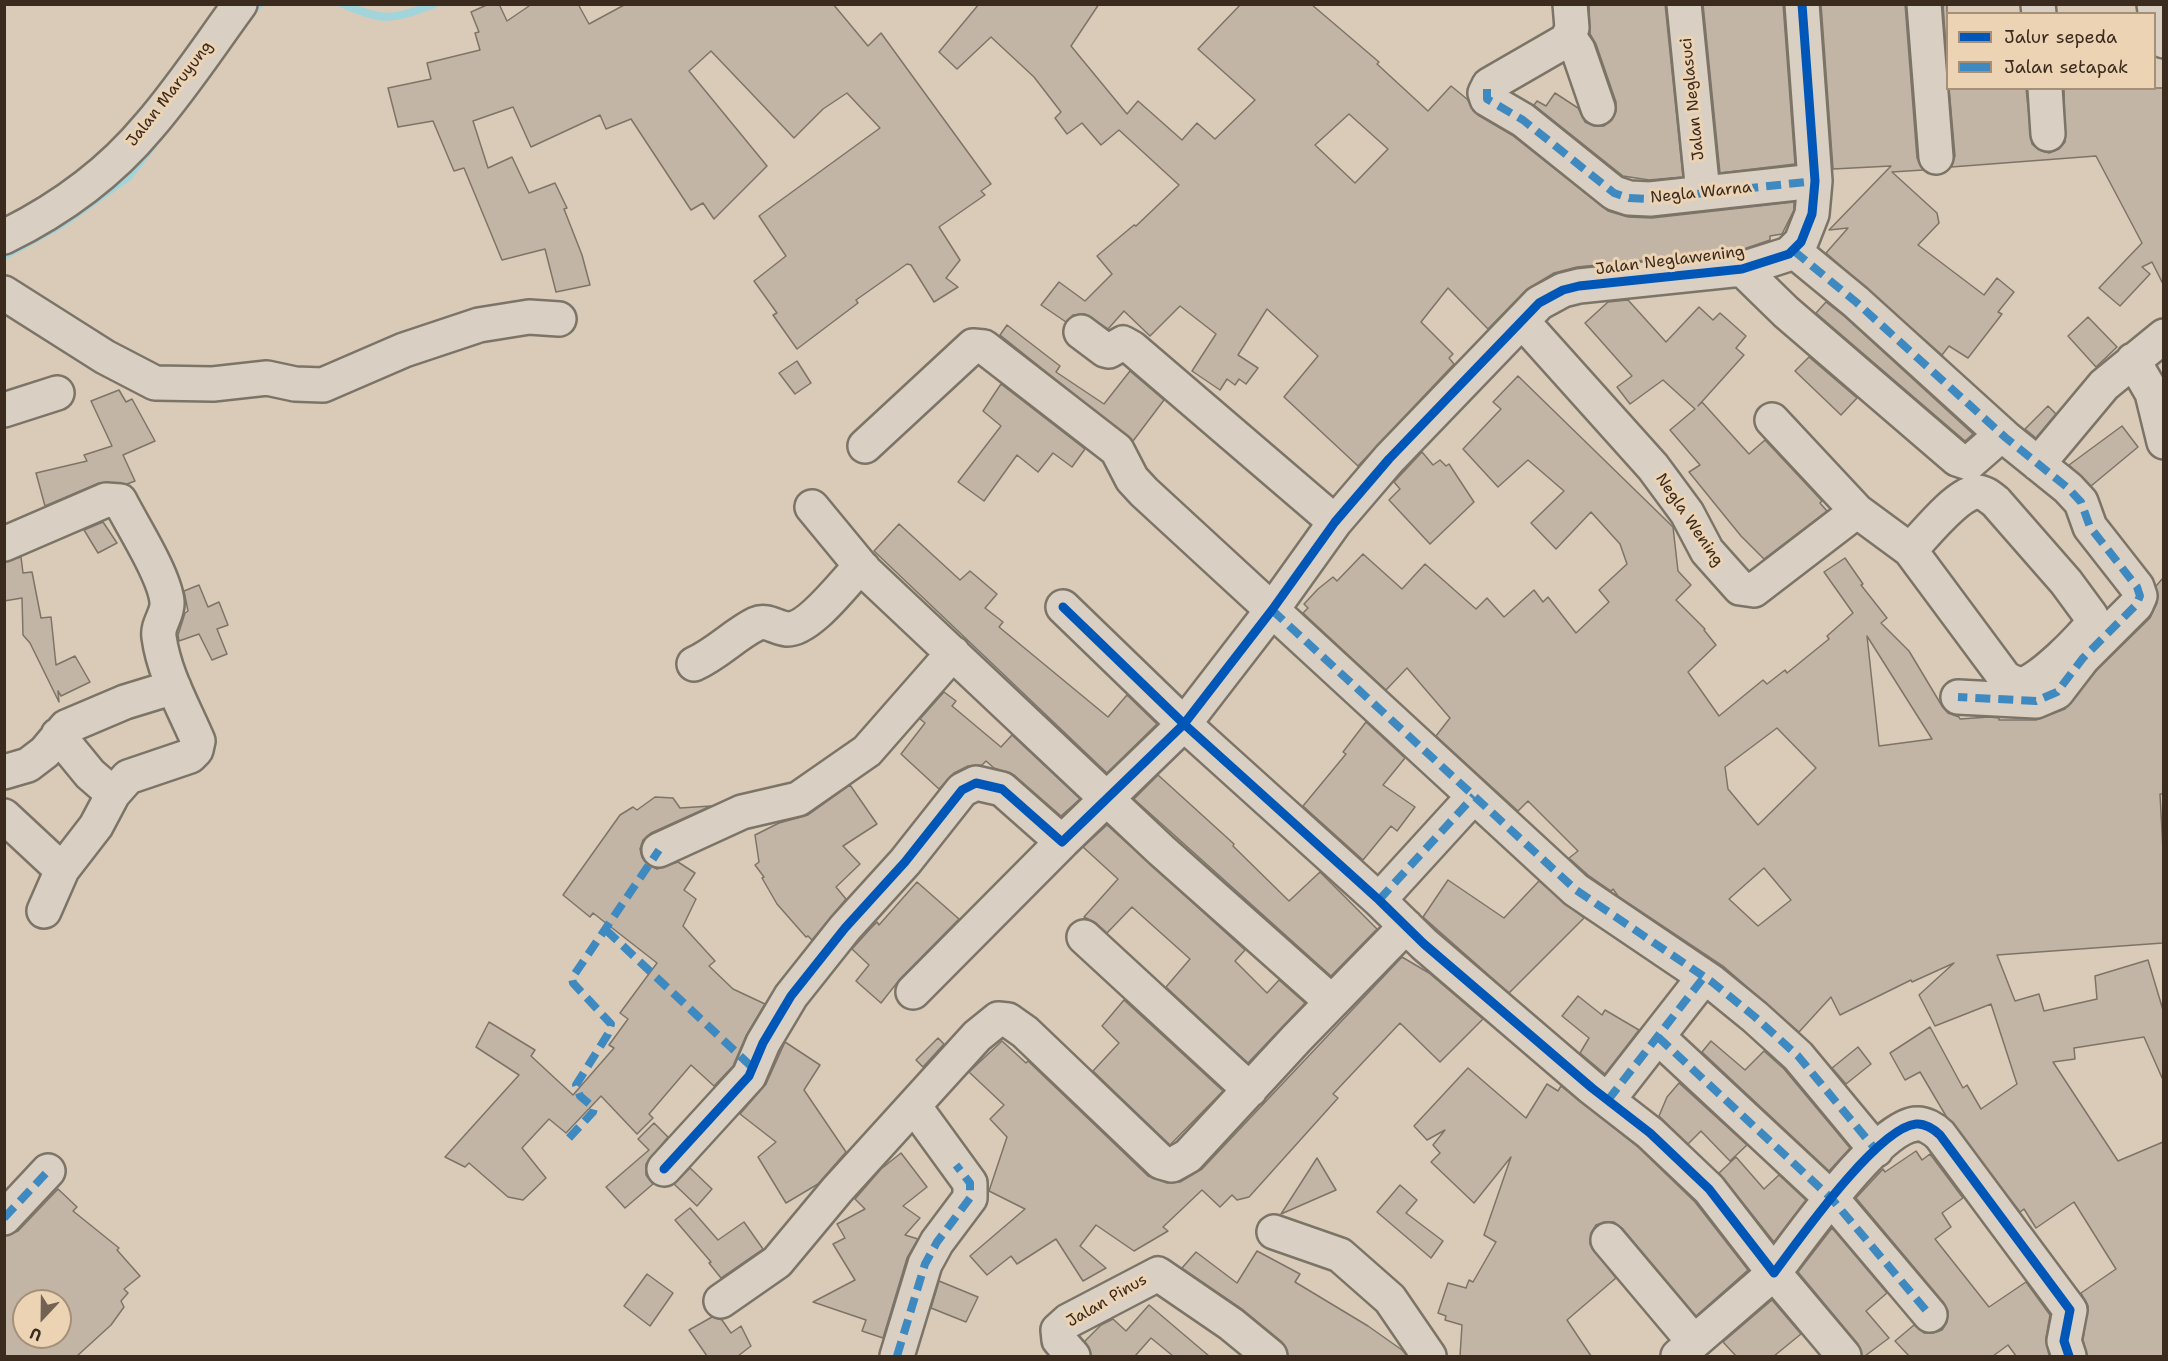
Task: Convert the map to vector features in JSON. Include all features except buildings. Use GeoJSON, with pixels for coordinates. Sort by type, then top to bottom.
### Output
{"type":"FeatureCollection","features":[{"type":"Feature","properties":{"kind":"street","name":"Jalan Maruyung"},"geometry":{"type":"LineString","coordinates":[[4,237],[67,201],[117,159],[150,126],[240,4]]}},
{"type":"Feature","properties":{"kind":"street"},"geometry":{"type":"LineString","coordinates":[[1570,4],[1572,28],[1569,37],[1578,50],[1598,108]]}},
{"type":"Feature","properties":{"kind":"street","name":"Jalan Neglasuci"},"geometry":{"type":"LineString","coordinates":[[1684,4],[1703,193]]}},
{"type":"Feature","properties":{"kind":"street"},"geometry":{"type":"LineString","coordinates":[[1802,4],[1815,181],[1812,214],[1804,236],[1794,251],[1856,302],[2081,502],[2090,527],[2124,569],[2140,596],[2136,605],[2083,658],[2057,692],[2036,701],[1958,696]]}},
{"type":"Feature","properties":{"kind":"street"},"geometry":{"type":"LineString","coordinates":[[1924,4],[1936,157]]}},
{"type":"Feature","properties":{"kind":"street"},"geometry":{"type":"LineString","coordinates":[[2156,19],[2163,40]]}},
{"type":"Feature","properties":{"kind":"street","name":"Negla Warna"},"geometry":{"type":"LineString","coordinates":[[1569,37],[1489,85],[1486,89],[1487,99],[1523,120],[1614,193],[1629,198],[1650,200],[1815,181]]}},
{"type":"Feature","properties":{"kind":"street"},"geometry":{"type":"LineString","coordinates":[[2045,90],[2048,134]]}},
{"type":"Feature","properties":{"kind":"street","name":"Jalan Neglawening"},"geometry":{"type":"LineString","coordinates":[[913,992],[1062,842],[1184,724],[1272,610],[1335,522],[1389,459],[1539,303],[1563,290],[1742,269],[1794,251]]}},
{"type":"Feature","properties":{"kind":"street"},"geometry":{"type":"LineString","coordinates":[[1742,269],[1786,312],[1957,459],[1969,464],[1993,442]]}},
{"type":"Feature","properties":{"kind":"street"},"geometry":{"type":"LineString","coordinates":[[4,293],[105,357],[155,383],[213,384],[267,378],[295,384],[323,385],[404,350],[479,325],[529,317],[559,319]]}},
{"type":"Feature","properties":{"kind":"street","name":"Negla Wening"},"geometry":{"type":"LineString","coordinates":[[1522,321],[1653,467],[1687,513],[1707,551],[1740,588],[1754,590],[1857,511]]}},
{"type":"Feature","properties":{"kind":"street"},"geometry":{"type":"LineString","coordinates":[[1081,332],[1105,350],[1109,351],[1123,343],[1132,348],[1335,522]]}},
{"type":"Feature","properties":{"kind":"street"},"geometry":{"type":"LineString","coordinates":[[2038,464],[2104,385],[2163,336]]}},
{"type":"Feature","properties":{"kind":"street"},"geometry":{"type":"LineString","coordinates":[[865,446],[973,346],[984,347],[1117,450],[1132,479],[1144,492],[1354,689],[1421,745],[1576,890],[1704,977],[1755,1017],[1798,1056],[1876,1150]]}},
{"type":"Feature","properties":{"kind":"street"},"geometry":{"type":"LineString","coordinates":[[2133,360],[2152,393],[2163,442]]}},
{"type":"Feature","properties":{"kind":"street"},"geometry":{"type":"LineString","coordinates":[[4,410],[57,393]]}},
{"type":"Feature","properties":{"kind":"street"},"geometry":{"type":"LineString","coordinates":[[1772,420],[1857,511],[1910,550],[2005,678],[2024,684],[2032,680],[2070,648],[2092,623],[2091,616],[2066,582],[1996,502],[1984,493],[1973,492],[1953,506],[1910,550]]}},
{"type":"Feature","properties":{"kind":"street"},"geometry":{"type":"LineString","coordinates":[[4,544],[106,500],[120,501],[162,585],[167,602],[158,627],[159,639],[174,687],[198,741],[196,750],[190,756],[129,777],[113,794],[96,826],[62,870],[44,911]]}},
{"type":"Feature","properties":{"kind":"street"},"geometry":{"type":"LineString","coordinates":[[812,507],[863,568],[1108,797],[1161,850],[1332,1002]]}},
{"type":"Feature","properties":{"kind":"street"},"geometry":{"type":"LineString","coordinates":[[694,664],[724,648],[757,623],[766,622],[785,629],[800,626],[810,619],[856,571],[863,568]]}},
{"type":"Feature","properties":{"kind":"street"},"geometry":{"type":"LineString","coordinates":[[1063,607],[1184,724],[1379,900],[1432,951],[1650,1133],[1709,1189],[1774,1273],[1844,1356]]}},
{"type":"Feature","properties":{"kind":"street"},"geometry":{"type":"LineString","coordinates":[[659,850],[742,812],[798,799],[867,751],[953,653]]}},
{"type":"Feature","properties":{"kind":"street"},"geometry":{"type":"LineString","coordinates":[[4,772],[28,765],[45,752],[66,727],[125,702],[174,687]]}},
{"type":"Feature","properties":{"kind":"street"},"geometry":{"type":"LineString","coordinates":[[58,735],[90,774],[113,794]]}},
{"type":"Feature","properties":{"kind":"street"},"geometry":{"type":"LineString","coordinates":[[664,1169],[749,1076],[763,1043],[791,996],[845,928],[905,862],[962,790],[976,783],[1002,789],[1062,842]]}},
{"type":"Feature","properties":{"kind":"street"},"geometry":{"type":"LineString","coordinates":[[1379,900],[1474,796]]}},
{"type":"Feature","properties":{"kind":"street"},"geometry":{"type":"LineString","coordinates":[[4,816],[62,870]]}},
{"type":"Feature","properties":{"kind":"street"},"geometry":{"type":"LineString","coordinates":[[721,1301],[777,1262],[837,1190],[977,1036],[1000,1019],[1008,1020],[1025,1032],[1161,1162],[1172,1165],[1188,1156],[1406,926]]}},
{"type":"Feature","properties":{"kind":"street"},"geometry":{"type":"LineString","coordinates":[[1084,937],[1250,1090]]}},
{"type":"Feature","properties":{"kind":"street"},"geometry":{"type":"LineString","coordinates":[[1608,1100],[1704,977]]}},
{"type":"Feature","properties":{"kind":"street"},"geometry":{"type":"LineString","coordinates":[[1658,1037],[1830,1198],[1930,1315]]}},
{"type":"Feature","properties":{"kind":"street"},"geometry":{"type":"LineString","coordinates":[[897,1356],[925,1264],[937,1242],[970,1198],[972,1191],[970,1183],[914,1106]]}},
{"type":"Feature","properties":{"kind":"street"},"geometry":{"type":"LineString","coordinates":[[1608,1240],[1686,1349],[1774,1273],[1830,1198],[1888,1137],[1918,1123],[1937,1132],[2070,1310],[2064,1341],[2069,1356]]}},
{"type":"Feature","properties":{"kind":"street"},"geometry":{"type":"LineString","coordinates":[[4,1218],[48,1171]]}},
{"type":"Feature","properties":{"kind":"street"},"geometry":{"type":"LineString","coordinates":[[1274,1232],[1340,1255],[1390,1299],[1429,1356]]}},
{"type":"Feature","properties":{"kind":"street","name":"Jalan Pinus"},"geometry":{"type":"LineString","coordinates":[[1073,1356],[1059,1340],[1058,1330],[1068,1321],[1158,1274],[1231,1324],[1270,1356]]}},
{"type":"Feature","properties":{"kind":"waterway"},"geometry":{"type":"LineString","coordinates":[[247,15],[260,4]]}},
{"type":"Feature","properties":{"kind":"waterway"},"geometry":{"type":"LineString","coordinates":[[343,4],[369,14],[388,17],[434,4]]}},
{"type":"Feature","properties":{"kind":"waterway"},"geometry":{"type":"LineString","coordinates":[[4,256],[62,224],[128,177],[154,144]]}},
{"type":"Feature","properties":{"kind":"marked path"},"geometry":{"type":"LineString","coordinates":[[1487,89],[1487,99],[1523,120],[1614,193],[1629,198],[1650,199],[1815,181]]}},
{"type":"Feature","properties":{"kind":"marked path"},"geometry":{"type":"LineString","coordinates":[[1794,251],[1856,302],[2006,438],[2068,488],[2081,502],[2090,527],[2137,587],[2140,596],[2136,605],[2083,658],[2057,692],[2036,701],[1958,697]]}},
{"type":"Feature","properties":{"kind":"marked path"},"geometry":{"type":"LineString","coordinates":[[1272,610],[1576,890],[1712,982],[1755,1017],[1798,1056],[1876,1150]]}},
{"type":"Feature","properties":{"kind":"marked path"},"geometry":{"type":"LineString","coordinates":[[1379,900],[1474,796]]}},
{"type":"Feature","properties":{"kind":"marked path"},"geometry":{"type":"LineString","coordinates":[[569,1138],[593,1112],[594,1108],[580,1096],[576,1085],[608,1034],[611,1024],[573,983],[572,978],[659,850]]}},
{"type":"Feature","properties":{"kind":"marked path"},"geometry":{"type":"LineString","coordinates":[[606,930],[754,1069]]}},
{"type":"Feature","properties":{"kind":"marked path"},"geometry":{"type":"LineString","coordinates":[[1608,1100],[1704,977]]}},
{"type":"Feature","properties":{"kind":"marked path"},"geometry":{"type":"LineString","coordinates":[[1658,1037],[1831,1198],[1930,1315]]}},
{"type":"Feature","properties":{"kind":"marked path"},"geometry":{"type":"LineString","coordinates":[[897,1356],[925,1264],[937,1242],[970,1198],[970,1183],[956,1165]]}},
{"type":"Feature","properties":{"kind":"marked path"},"geometry":{"type":"LineString","coordinates":[[4,1218],[48,1171]]}},
{"type":"Feature","properties":{"kind":"cycle path"},"geometry":{"type":"LineString","coordinates":[[664,1169],[749,1076],[763,1043],[791,996],[845,928],[905,862],[962,790],[976,783],[1002,789],[1062,842],[1184,724],[1272,610],[1335,522],[1389,459],[1539,303],[1563,290],[1579,286],[1742,269],[1789,254],[1801,242],[1812,214],[1815,181],[1802,4]]}},
{"type":"Feature","properties":{"kind":"cycle path"},"geometry":{"type":"LineString","coordinates":[[1063,607],[1184,724],[1379,900],[1424,944],[1592,1088],[1650,1133],[1709,1189],[1774,1273],[1819,1213],[1860,1164],[1900,1130],[1922,1124],[1940,1135],[2070,1310],[2064,1341],[2069,1356]]}}]}
